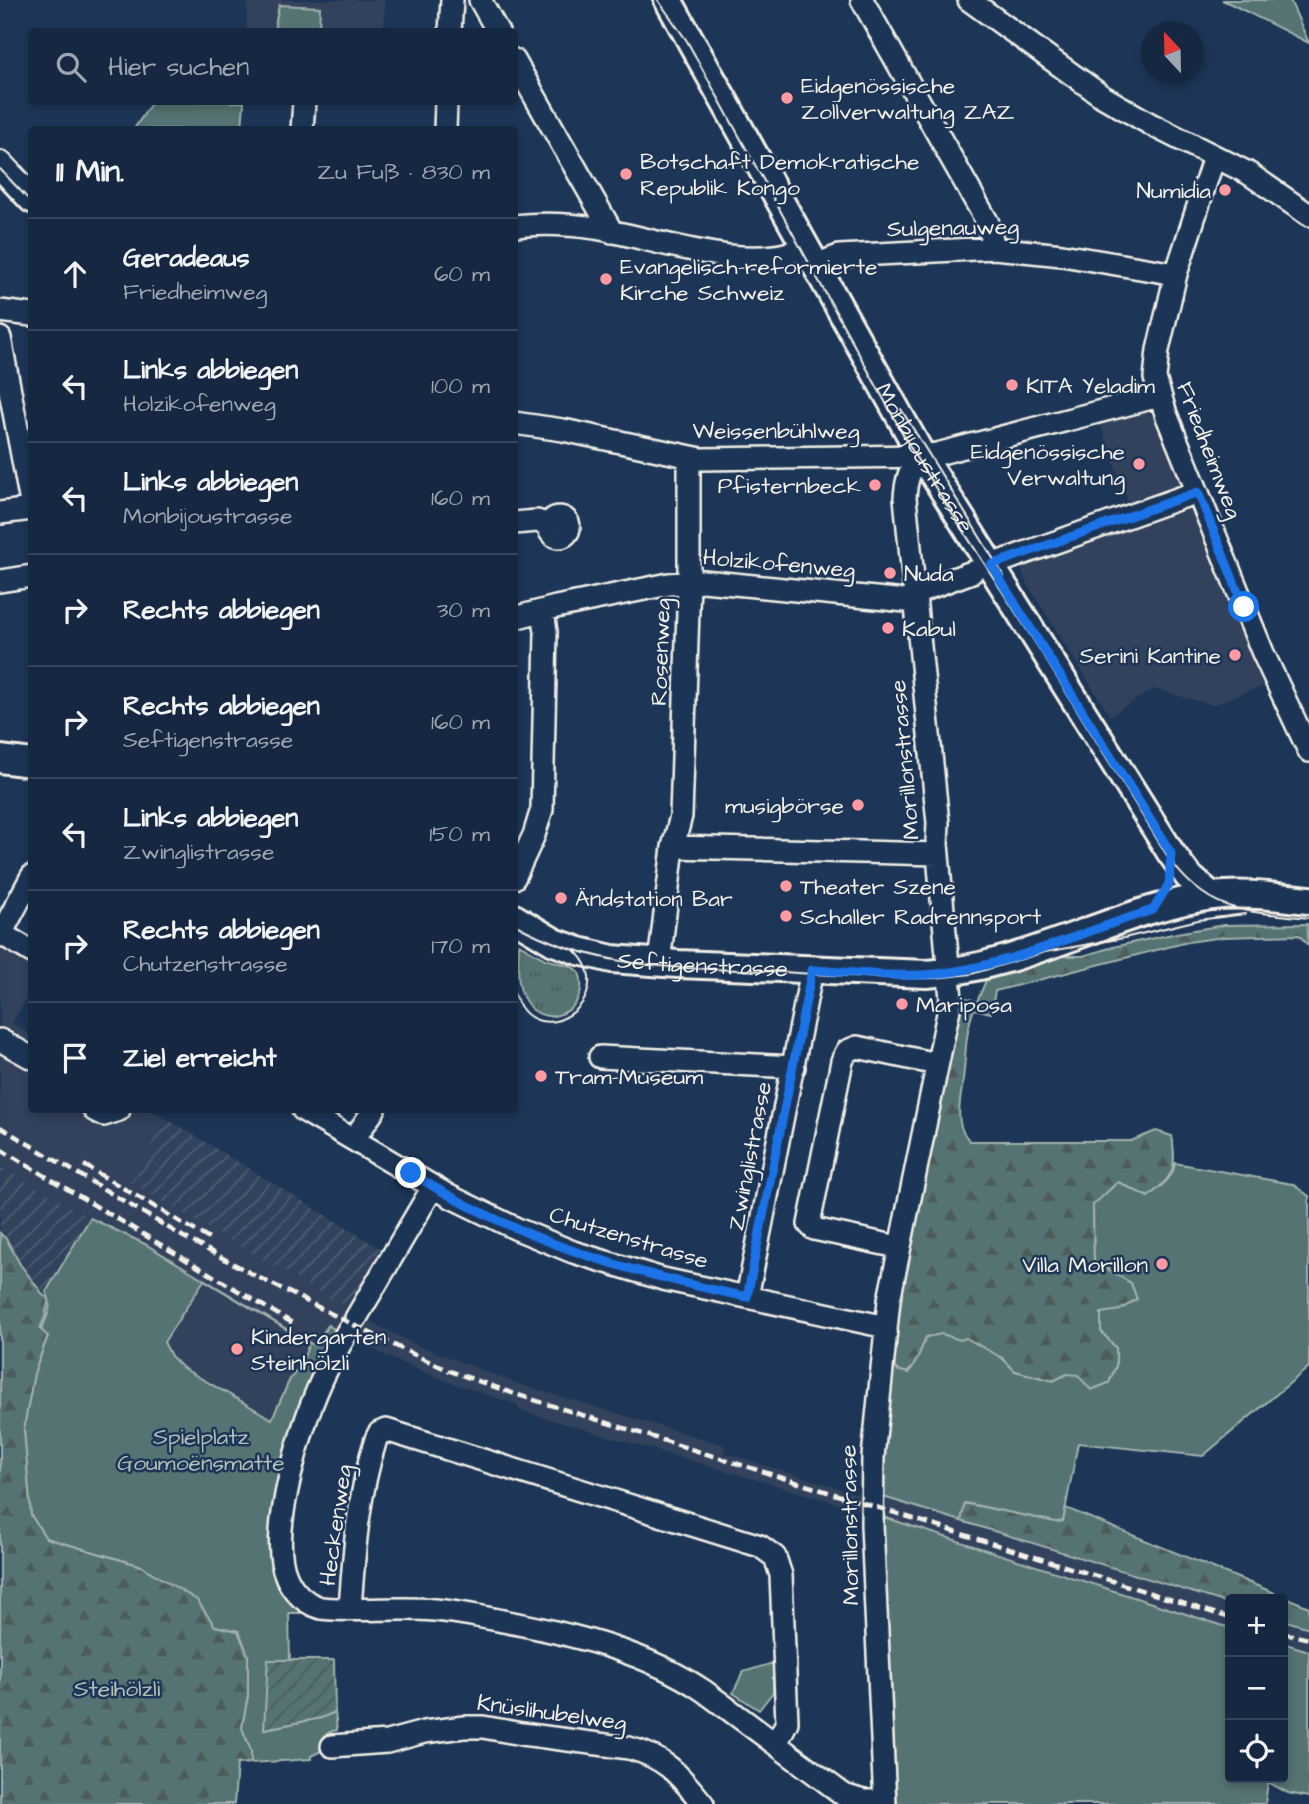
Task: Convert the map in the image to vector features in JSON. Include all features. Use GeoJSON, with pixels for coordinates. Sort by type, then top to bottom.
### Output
{"type":"FeatureCollection","features":[{"type":"Feature","properties":{"kind":"main road","name":"Monbijoustrasse"},"geometry":{"type":"LineString","coordinates":[[668,0],[982,569],[1171,853],[1188,876],[1212,896]]}},
{"type":"Feature","properties":{"kind":"main road"},"geometry":{"type":"LineString","coordinates":[[0,165],[28,195]]}},
{"type":"Feature","properties":{"kind":"main road"},"geometry":{"type":"LineString","coordinates":[[0,759],[28,762]]}},
{"type":"Feature","properties":{"kind":"main road"},"geometry":{"type":"LineString","coordinates":[[1153,910],[1169,884],[1171,853]]}},
{"type":"Feature","properties":{"kind":"main road","name":"Seftigenstrasse"},"geometry":{"type":"LineString","coordinates":[[518,920],[554,942],[611,959],[924,974],[950,972],[1063,941],[1153,910],[1212,896],[1257,895],[1309,900]]}},
{"type":"Feature","properties":{"kind":"street"},"geometry":{"type":"LineString","coordinates":[[450,28],[452,0]]}},
{"type":"Feature","properties":{"kind":"street"},"geometry":{"type":"LineString","coordinates":[[480,0],[496,28]]}},
{"type":"Feature","properties":{"kind":"street"},"geometry":{"type":"LineString","coordinates":[[862,0],[988,223],[994,248]]}},
{"type":"Feature","properties":{"kind":"street"},"geometry":{"type":"LineString","coordinates":[[969,0],[1102,96],[1152,125],[1253,176],[1308,212]]}},
{"type":"Feature","properties":{"kind":"street"},"geometry":{"type":"LineString","coordinates":[[518,67],[612,232]]}},
{"type":"Feature","properties":{"kind":"street"},"geometry":{"type":"LineString","coordinates":[[302,126],[304,105]]}},
{"type":"Feature","properties":{"kind":"street"},"geometry":{"type":"LineString","coordinates":[[445,126],[446,105]]}},
{"type":"Feature","properties":{"kind":"street","name":"Friedheimweg"},"geometry":{"type":"LineString","coordinates":[[1214,157],[1176,274],[1155,369],[1159,396],[1274,678],[1309,749]]}},
{"type":"Feature","properties":{"kind":"street","name":"Sulgenauweg"},"geometry":{"type":"LineString","coordinates":[[518,226],[567,225],[724,254],[839,256],[994,248],[1062,255],[1176,274]]}},
{"type":"Feature","properties":{"kind":"street"},"geometry":{"type":"LineString","coordinates":[[0,311],[28,314]]}},
{"type":"Feature","properties":{"kind":"street"},"geometry":{"type":"LineString","coordinates":[[0,338],[28,487]]}},
{"type":"Feature","properties":{"kind":"street","name":"Weissenbühlweg"},"geometry":{"type":"LineString","coordinates":[[518,424],[563,430],[689,458],[922,456],[1159,396]]}},
{"type":"Feature","properties":{"kind":"street","name":"Morillonstrasse"},"geometry":{"type":"LineString","coordinates":[[885,1802],[873,1525],[873,1457],[886,1327],[898,1247],[951,999],[938,854],[938,822],[905,494],[911,469],[922,456]]}},
{"type":"Feature","properties":{"kind":"street","name":"Rosenweg"},"geometry":{"type":"LineString","coordinates":[[659,963],[673,847],[681,816],[689,582],[689,458]]}},
{"type":"Feature","properties":{"kind":"street","name":"Holzikofenweg"},"geometry":{"type":"LineString","coordinates":[[518,617],[689,582],[707,581],[916,598],[982,569],[1198,492]]}},
{"type":"Feature","properties":{"kind":"street"},"geometry":{"type":"LineString","coordinates":[[0,513],[28,509]]}},
{"type":"Feature","properties":{"kind":"street"},"geometry":{"type":"LineString","coordinates":[[518,523],[532,521],[549,525]]}},
{"type":"Feature","properties":{"kind":"street"},"geometry":{"type":"LineString","coordinates":[[0,581],[28,577]]}},
{"type":"Feature","properties":{"kind":"street"},"geometry":{"type":"LineString","coordinates":[[518,869],[534,835],[543,802],[546,632],[543,611]]}},
{"type":"Feature","properties":{"kind":"street"},"geometry":{"type":"LineString","coordinates":[[673,847],[938,854]]}},
{"type":"Feature","properties":{"kind":"street"},"geometry":{"type":"LineString","coordinates":[[28,883],[0,934],[28,950]]}},
{"type":"Feature","properties":{"kind":"street","name":"Zwinglistrasse"},"geometry":{"type":"LineString","coordinates":[[747,1297],[812,970]]}},
{"type":"Feature","properties":{"kind":"street"},"geometry":{"type":"LineString","coordinates":[[0,1040],[28,1056]]}},
{"type":"Feature","properties":{"kind":"street"},"geometry":{"type":"LineString","coordinates":[[898,1247],[814,1228],[809,1224],[839,1074],[845,1054],[853,1047],[937,1064]]}},
{"type":"Feature","properties":{"kind":"street","name":"Zwinglistrasse"},"geometry":{"type":"LineString","coordinates":[[600,1057],[794,1067]]}},
{"type":"Feature","properties":{"kind":"street","name":"Chutzenstrasse"},"geometry":{"type":"LineString","coordinates":[[308,1113],[433,1187],[517,1229],[583,1255],[663,1279],[886,1327]]}},
{"type":"Feature","properties":{"kind":"street"},"geometry":{"type":"LineString","coordinates":[[354,1139],[372,1113]]}},
{"type":"Feature","properties":{"kind":"street"},"geometry":{"type":"LineString","coordinates":[[350,1609],[311,1605],[298,1595],[288,1581],[282,1562],[281,1546],[285,1504],[301,1433],[322,1379],[433,1187]]}},
{"type":"Feature","properties":{"kind":"street","name":"Heckenweg"},"geometry":{"type":"LineString","coordinates":[[776,1744],[787,1722],[781,1575],[775,1557],[760,1546],[395,1432],[384,1431],[376,1439],[362,1488],[350,1609],[453,1612],[565,1634],[639,1657],[685,1678],[844,1795],[863,1801],[885,1802]]}},
{"type":"Feature","properties":{"kind":"street","name":"Knüslihubelweg"},"geometry":{"type":"LineString","coordinates":[[332,1746],[387,1742],[424,1732],[484,1727],[629,1748],[646,1753],[670,1766],[703,1804]]}},
{"type":"Feature","properties":{"kind":"shaded area"},"geometry":{"type":"Polygon","coordinates":[[[247,0],[385,0],[384,28],[247,28],[247,0]]]}},
{"type":"Feature","properties":{"kind":"shaded area"},"geometry":{"type":"Polygon","coordinates":[[[1139,411],[1149,413],[1157,421],[1263,686],[1212,705],[1154,689],[1110,716],[1026,582],[1020,566],[1136,525],[1099,421],[1139,411]]]}},
{"type":"Feature","properties":{"kind":"shaded area"},"geometry":{"type":"Polygon","coordinates":[[[0,941],[28,958],[28,996],[12,1023],[28,1033],[28,1113],[157,1113],[388,1253],[353,1312],[412,1343],[515,1383],[724,1445],[725,1453],[861,1495],[880,1496],[1225,1602],[1225,1626],[880,1516],[518,1410],[518,1405],[394,1360],[328,1326],[315,1346],[309,1343],[301,1365],[290,1379],[272,1419],[183,1368],[171,1356],[164,1342],[204,1280],[268,1318],[145,1244],[90,1218],[0,1166],[0,941]]]}},
{"type":"Feature","properties":{"kind":"shaded area"},"geometry":{"type":"Polygon","coordinates":[[[167,1119],[388,1253],[353,1312],[128,1181],[167,1119]]]}},
{"type":"Feature","properties":{"kind":"shaded area"},"geometry":{"type":"Polygon","coordinates":[[[0,1166],[90,1218],[44,1296],[0,1233],[0,1166]]]}},
{"type":"Feature","properties":{"kind":"shaded area"},"geometry":{"type":"Polygon","coordinates":[[[1288,1622],[1309,1628],[1309,1651],[1288,1645],[1288,1622]]]}},
{"type":"Feature","properties":{"kind":"green space"},"geometry":{"type":"Polygon","coordinates":[[[1222,0],[1290,0],[1309,43],[1231,4],[1222,0]]]}},
{"type":"Feature","properties":{"kind":"green space"},"geometry":{"type":"Polygon","coordinates":[[[279,5],[320,7],[319,28],[275,28],[279,5]]]}},
{"type":"Feature","properties":{"kind":"green space"},"geometry":{"type":"Polygon","coordinates":[[[150,105],[244,105],[242,126],[136,126],[150,105]]]}},
{"type":"Feature","properties":{"kind":"green space"},"geometry":{"type":"Polygon","coordinates":[[[1307,924],[1309,946],[1299,935],[1224,937],[1188,942],[995,991],[991,1013],[974,1009],[967,1035],[959,1111],[962,1130],[970,1141],[1131,1141],[1156,1131],[1172,1136],[1172,1171],[1148,1197],[1118,1182],[1093,1205],[1094,1261],[1131,1283],[1137,1299],[1120,1310],[1101,1331],[1116,1348],[1116,1366],[1109,1383],[1091,1390],[1067,1374],[1053,1381],[1015,1371],[1002,1358],[942,1334],[920,1351],[918,1362],[907,1373],[897,1370],[887,1359],[962,996],[977,1002],[987,978],[1061,956],[1083,956],[1113,947],[1224,925],[1307,924]]]}},
{"type":"Feature","properties":{"kind":"green space"},"geometry":{"type":"Polygon","coordinates":[[[519,944],[545,959],[571,966],[579,972],[581,986],[578,998],[571,1008],[562,1014],[551,1016],[540,1014],[530,1007],[519,982],[519,944]]]}},
{"type":"Feature","properties":{"kind":"green space"},"geometry":{"type":"Polygon","coordinates":[[[1175,1163],[1292,1184],[1309,1196],[1309,1367],[1203,1456],[1078,1443],[1063,1521],[1056,1522],[965,1503],[961,1521],[880,1496],[887,1359],[897,1370],[908,1373],[917,1360],[926,1337],[942,1334],[960,1340],[966,1338],[1002,1358],[1015,1371],[1053,1381],[1068,1374],[1078,1375],[1091,1390],[1109,1383],[1116,1366],[1116,1348],[1101,1331],[1101,1313],[1120,1310],[1137,1299],[1131,1283],[1094,1261],[1093,1205],[1118,1182],[1148,1197],[1169,1178],[1175,1163]]]}},
{"type":"Feature","properties":{"kind":"green space","name":"Spielplatz Goumoënsmatte"},"geometry":{"type":"Polygon","coordinates":[[[90,1218],[145,1244],[315,1346],[328,1325],[340,1333],[280,1546],[308,1609],[304,1613],[289,1613],[290,1660],[268,1660],[265,1729],[321,1718],[335,1712],[337,1730],[326,1734],[321,1751],[311,1756],[311,1759],[251,1763],[251,1750],[242,1728],[248,1696],[248,1655],[239,1631],[215,1626],[197,1600],[139,1565],[46,1538],[31,1515],[24,1428],[34,1374],[48,1336],[41,1330],[50,1306],[46,1292],[90,1218]],[[204,1280],[164,1342],[171,1356],[183,1368],[272,1419],[290,1379],[301,1365],[309,1343],[204,1280]]]}},
{"type":"Feature","properties":{"kind":"green space","name":"Steihölzli"},"geometry":{"type":"Polygon","coordinates":[[[0,1233],[44,1296],[49,1298],[40,1328],[48,1335],[34,1374],[24,1428],[31,1515],[46,1538],[139,1565],[197,1600],[215,1626],[238,1631],[248,1655],[248,1696],[242,1728],[251,1750],[251,1763],[237,1764],[234,1804],[0,1804],[0,1233]]]}},
{"type":"Feature","properties":{"kind":"green space"},"geometry":{"type":"Polygon","coordinates":[[[964,1503],[1056,1522],[1063,1520],[1066,1508],[1277,1594],[1225,1594],[1225,1602],[961,1521],[964,1503]]]}},
{"type":"Feature","properties":{"kind":"green space"},"geometry":{"type":"Polygon","coordinates":[[[880,1516],[1225,1626],[1225,1783],[1268,1783],[1265,1804],[892,1804],[880,1516]]]}},
{"type":"Feature","properties":{"kind":"green space"},"geometry":{"type":"Polygon","coordinates":[[[1288,1598],[1309,1607],[1309,1628],[1288,1622],[1288,1598]]]}},
{"type":"Feature","properties":{"kind":"green space"},"geometry":{"type":"Polygon","coordinates":[[[1288,1645],[1309,1651],[1309,1797],[1288,1793],[1270,1783],[1288,1783],[1288,1645]]]}},
{"type":"Feature","properties":{"kind":"green space"},"geometry":{"type":"Polygon","coordinates":[[[268,1660],[334,1660],[335,1712],[321,1718],[264,1729],[268,1660]]]}},
{"type":"Feature","properties":{"kind":"green space"},"geometry":{"type":"Polygon","coordinates":[[[773,1663],[773,1692],[759,1710],[733,1693],[743,1672],[773,1663]]]}},
{"type":"Feature","properties":{"kind":"tram line"},"geometry":{"type":"LineString","coordinates":[[658,0],[687,41],[915,456],[1042,653],[1170,860],[1185,878],[1216,901],[1249,911],[1309,918]]}},
{"type":"Feature","properties":{"kind":"tram line"},"geometry":{"type":"LineString","coordinates":[[0,169],[28,199]]}},
{"type":"Feature","properties":{"kind":"tram line"},"geometry":{"type":"LineString","coordinates":[[901,409],[1004,576]]}},
{"type":"Feature","properties":{"kind":"tram line"},"geometry":{"type":"LineString","coordinates":[[518,926],[575,950],[636,963],[870,977],[934,978],[971,974],[1045,952],[1124,938],[1198,920],[1245,914]]}},
{"type":"Feature","properties":{"kind":"tram line"},"geometry":{"type":"LineString","coordinates":[[518,1000],[525,1012],[540,1021],[556,1021],[571,1014],[583,1002],[589,986],[587,968],[574,950]]}},
{"type":"Feature","properties":{"kind":"railway"},"geometry":{"type":"LineString","coordinates":[[0,1127],[182,1236],[254,1275],[450,1371],[512,1393],[1225,1616]]}},
{"type":"Feature","properties":{"kind":"railway"},"geometry":{"type":"LineString","coordinates":[[0,1149],[294,1324]]}},
{"type":"Feature","properties":{"kind":"railway"},"geometry":{"type":"LineString","coordinates":[[84,1165],[211,1240]]}},
{"type":"Feature","properties":{"kind":"railway"},"geometry":{"type":"LineString","coordinates":[[1288,1634],[1309,1639]]}},
{"type":"Feature","properties":{"kind":"place","name":"Eidgenössische Zollverwaltung ZAZ"},"geometry":{"type":"Point","coordinates":[787,98]}},
{"type":"Feature","properties":{"kind":"place","name":"Botschaft Demokratische Republik Kongo"},"geometry":{"type":"Point","coordinates":[626,174]}},
{"type":"Feature","properties":{"kind":"place","name":"Numidia"},"geometry":{"type":"Point","coordinates":[1225,190]}},
{"type":"Feature","properties":{"kind":"place","name":"Evangelisch-reformierte Kirche Schweiz"},"geometry":{"type":"Point","coordinates":[606,279]}},
{"type":"Feature","properties":{"kind":"place","name":"KITA Yeladim"},"geometry":{"type":"Point","coordinates":[1012,385]}},
{"type":"Feature","properties":{"kind":"place","name":"Eidgenössische Verwaltung"},"geometry":{"type":"Point","coordinates":[1139,464]}},
{"type":"Feature","properties":{"kind":"place","name":"Pfisternbeck"},"geometry":{"type":"Point","coordinates":[875,485]}},
{"type":"Feature","properties":{"kind":"place","name":"Nuda"},"geometry":{"type":"Point","coordinates":[890,573]}},
{"type":"Feature","properties":{"kind":"place","name":"Kabul"},"geometry":{"type":"Point","coordinates":[888,628]}},
{"type":"Feature","properties":{"kind":"place","name":"Serini Kantine"},"geometry":{"type":"Point","coordinates":[1235,655]}},
{"type":"Feature","properties":{"kind":"place","name":"musigbörse"},"geometry":{"type":"Point","coordinates":[858,805]}},
{"type":"Feature","properties":{"kind":"place","name":"Theater Szene"},"geometry":{"type":"Point","coordinates":[786,886]}},
{"type":"Feature","properties":{"kind":"place","name":"Ändstation Bar"},"geometry":{"type":"Point","coordinates":[561,898]}},
{"type":"Feature","properties":{"kind":"place","name":"Schaller Radrennsport"},"geometry":{"type":"Point","coordinates":[786,916]}},
{"type":"Feature","properties":{"kind":"place","name":"Mariposa"},"geometry":{"type":"Point","coordinates":[902,1004]}},
{"type":"Feature","properties":{"kind":"place","name":"Tram-Museum"},"geometry":{"type":"Point","coordinates":[541,1076]}},
{"type":"Feature","properties":{"kind":"place","name":"Villa Morillon"},"geometry":{"type":"Point","coordinates":[1162,1264]}},
{"type":"Feature","properties":{"kind":"place","name":"Kindergarten Steinhölzli"},"geometry":{"type":"Point","coordinates":[237,1349]}},
{"type":"Feature","properties":{"kind":"route"},"geometry":{"type":"LineString","coordinates":[[411,1173],[450,1196],[517,1229],[573,1252],[663,1279],[747,1297],[812,970],[928,974],[968,968],[1063,941],[1153,910],[1169,884],[1171,853],[991,565],[1198,492],[1244,607]]}}]}
